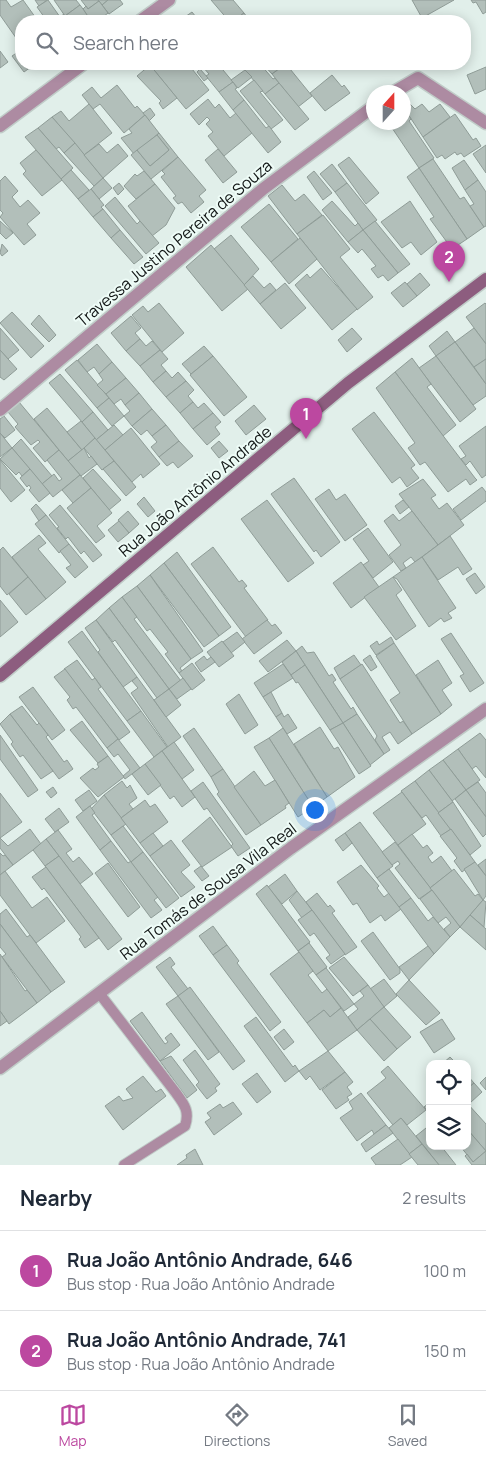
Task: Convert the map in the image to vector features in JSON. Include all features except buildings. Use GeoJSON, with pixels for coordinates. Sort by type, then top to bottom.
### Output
{"type":"FeatureCollection","features":[{"type":"Feature","properties":{"kind":"street"},"geometry":{"type":"LineString","coordinates":[[148,15],[169,0]]}},
{"type":"Feature","properties":{"kind":"street"},"geometry":{"type":"LineString","coordinates":[[0,126],[75,70]]}},
{"type":"Feature","properties":{"kind":"street"},"geometry":{"type":"LineString","coordinates":[[406,85],[418,78],[486,123]]}},
{"type":"Feature","properties":{"kind":"street","name":"Travessa Justino Pereira de Souza"},"geometry":{"type":"LineString","coordinates":[[0,410],[249,201],[366,112]]}},
{"type":"Feature","properties":{"kind":"street","name":"Rua João Antônio Andrade"},"geometry":{"type":"LineString","coordinates":[[0,676],[348,383],[486,279]]}},
{"type":"Feature","properties":{"kind":"street","name":"Rua Tomás de Sousa Vila Real"},"geometry":{"type":"LineString","coordinates":[[0,1068],[291,848],[486,709]]}},
{"type":"Feature","properties":{"kind":"lane"},"geometry":{"type":"LineString","coordinates":[[99,993],[186,1106],[188,1116],[185,1126],[124,1165]]}},
{"type":"Feature","properties":{"kind":"place","name":"Rua João Antônio Andrade, 741"},"geometry":{"type":"Point","coordinates":[449,282]}},
{"type":"Feature","properties":{"kind":"place","name":"Rua João Antônio Andrade, 646"},"geometry":{"type":"Point","coordinates":[306,439]}}]}
